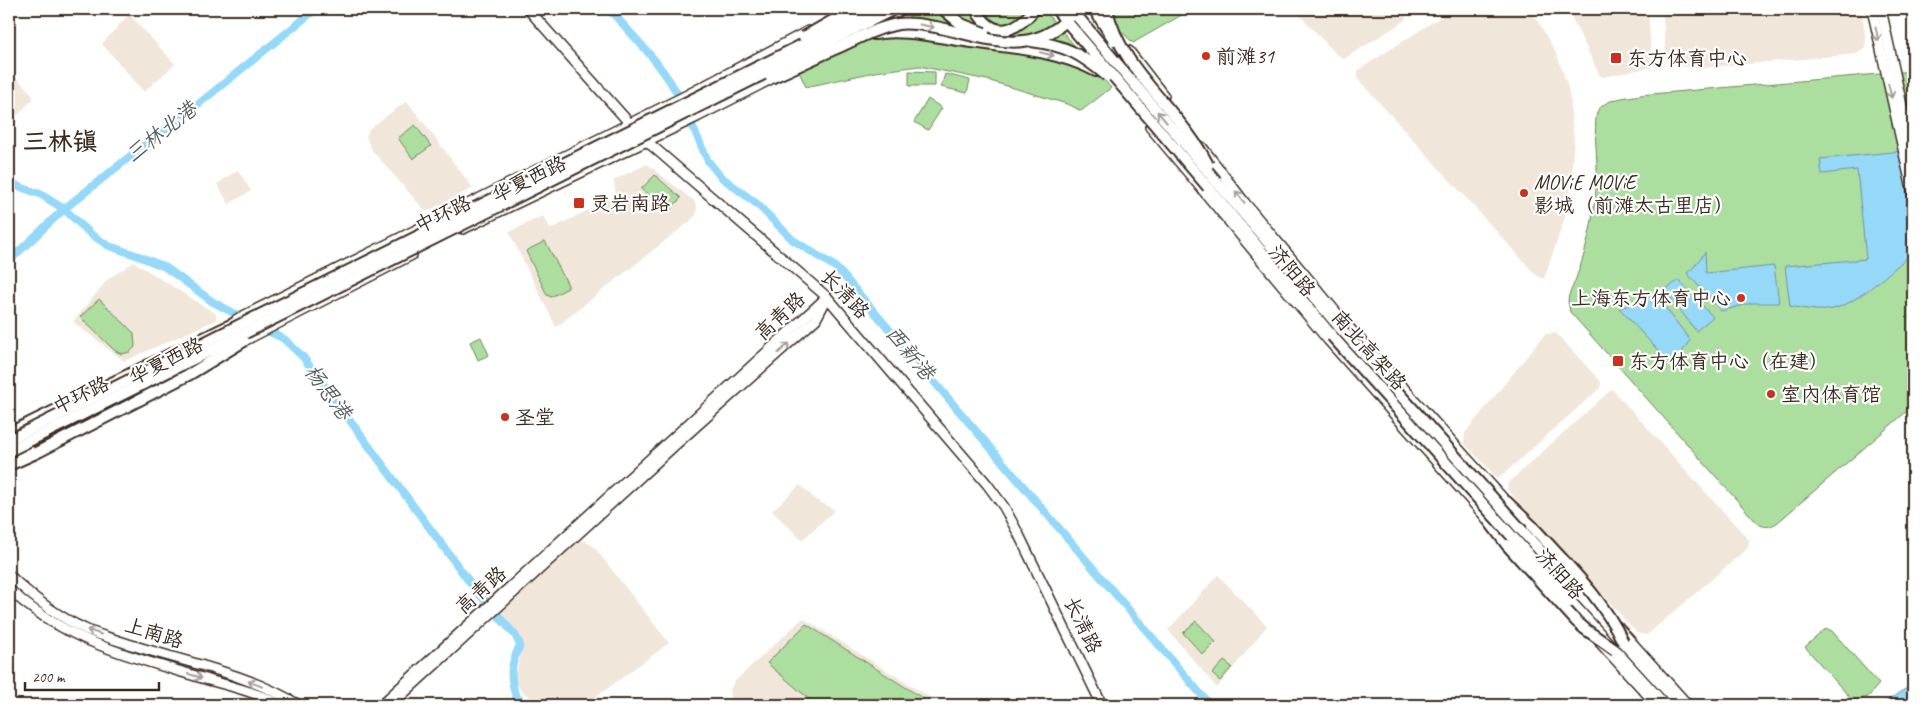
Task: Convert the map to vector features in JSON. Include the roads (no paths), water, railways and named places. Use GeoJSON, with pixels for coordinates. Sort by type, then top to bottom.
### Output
{"type":"FeatureCollection","features":[{"type":"Feature","properties":{"kind":"highway"},"geometry":{"type":"LineString","coordinates":[[775,58],[804,37],[852,9]]}},
{"type":"Feature","properties":{"kind":"highway","name":"中环路"},"geometry":{"type":"LineString","coordinates":[[9,440],[874,9]]}},
{"type":"Feature","properties":{"kind":"highway","name":"中环路"},"geometry":{"type":"LineString","coordinates":[[9,451],[279,320],[894,9]]}},
{"type":"Feature","properties":{"kind":"highway"},"geometry":{"type":"LineString","coordinates":[[943,9],[961,24],[979,32],[1043,42],[1068,49],[1080,55],[1126,91]]}},
{"type":"Feature","properties":{"kind":"highway"},"geometry":{"type":"LineString","coordinates":[[976,9],[977,13],[988,25],[997,29],[1009,30],[1023,23],[1034,9]]}},
{"type":"Feature","properties":{"kind":"highway","name":"南北高架路"},"geometry":{"type":"LineString","coordinates":[[1056,9],[1332,336],[1619,646],[1680,705]]}},
{"type":"Feature","properties":{"kind":"highway","name":"南北高架路"},"geometry":{"type":"LineString","coordinates":[[1071,9],[1341,329],[1619,646],[1666,705]]}},
{"type":"Feature","properties":{"kind":"highway"},"geometry":{"type":"LineString","coordinates":[[719,98],[805,64],[883,27],[915,23],[980,39],[1017,42],[1036,38],[1058,28],[1077,9]]}},
{"type":"Feature","properties":{"kind":"highway"},"geometry":{"type":"LineString","coordinates":[[1094,9],[1110,35],[1194,143],[1216,181]]}},
{"type":"Feature","properties":{"kind":"highway"},"geometry":{"type":"LineString","coordinates":[[1107,9],[1108,18],[1125,54]]}},
{"type":"Feature","properties":{"kind":"highway"},"geometry":{"type":"LineString","coordinates":[[860,37],[884,32],[901,32],[1029,50],[1072,60],[1108,78]]}},
{"type":"Feature","properties":{"kind":"highway"},"geometry":{"type":"LineString","coordinates":[[9,432],[45,416],[220,328],[321,284]]}},
{"type":"Feature","properties":{"kind":"highway"},"geometry":{"type":"LineString","coordinates":[[9,464],[36,453],[190,374],[279,320]]}},
{"type":"Feature","properties":{"kind":"highway"},"geometry":{"type":"LineString","coordinates":[[1507,502],[1532,526],[1601,604],[1614,624],[1619,646]]}},
{"type":"Feature","properties":{"kind":"highway"},"geometry":{"type":"LineString","coordinates":[[1486,517],[1507,545],[1576,621],[1585,629],[1619,646]]}},
{"type":"Feature","properties":{"kind":"main road","name":"长清路"},"geometry":{"type":"LineString","coordinates":[[528,9],[646,141],[827,297],[967,459],[1000,501],[1018,533],[1102,705]]}},
{"type":"Feature","properties":{"kind":"main road","name":"华夏西路"},"geometry":{"type":"LineString","coordinates":[[9,432],[66,400],[252,312],[629,122],[687,95],[852,9]]}},
{"type":"Feature","properties":{"kind":"main road","name":"华夏西路"},"geometry":{"type":"LineString","coordinates":[[9,464],[255,335],[279,320],[680,125],[903,9]]}},
{"type":"Feature","properties":{"kind":"main road","name":"济阳路"},"geometry":{"type":"LineString","coordinates":[[1049,9],[1125,96],[1328,340],[1657,705]]}},
{"type":"Feature","properties":{"kind":"main road","name":"济阳路"},"geometry":{"type":"LineString","coordinates":[[1094,9],[1136,60],[1245,203],[1346,324],[1688,705]]}},
{"type":"Feature","properties":{"kind":"main road"},"geometry":{"type":"LineString","coordinates":[[1872,9],[1901,121],[1913,156]]}},
{"type":"Feature","properties":{"kind":"main road"},"geometry":{"type":"LineString","coordinates":[[1880,9],[1913,194]]}},
{"type":"Feature","properties":{"kind":"main road","name":"高青路"},"geometry":{"type":"LineString","coordinates":[[381,705],[499,602],[827,297]]}},
{"type":"Feature","properties":{"kind":"main road","name":"上南路"},"geometry":{"type":"LineString","coordinates":[[9,575],[36,600],[84,629],[140,648],[228,673],[281,694],[299,705]]}},
{"type":"Feature","properties":{"kind":"main road","name":"上南路"},"geometry":{"type":"LineString","coordinates":[[9,589],[40,615],[79,637],[132,657],[230,686],[280,705]]}},
{"type":"Feature","properties":{"kind":"main road","name":"高青路"},"geometry":{"type":"LineString","coordinates":[[391,705],[482,617]]}},
{"type":"Feature","properties":{"kind":"water"},"geometry":{"type":"Polygon","coordinates":[[[1913,150],[1913,253],[1860,296],[1837,308],[1817,310],[1790,306],[1785,266],[1866,259],[1857,170],[1822,174],[1820,159],[1913,150]]]}},
{"type":"Feature","properties":{"kind":"water"},"geometry":{"type":"Polygon","coordinates":[[[1705,252],[1706,273],[1774,266],[1779,303],[1752,303],[1721,311],[1687,273],[1705,252]]]}},
{"type":"Feature","properties":{"kind":"water"},"geometry":{"type":"Polygon","coordinates":[[[1679,280],[1713,317],[1696,331],[1665,290],[1679,280]]]}},
{"type":"Feature","properties":{"kind":"water"},"geometry":{"type":"Polygon","coordinates":[[[1656,295],[1690,340],[1682,352],[1675,369],[1619,308],[1656,295]]]}},
{"type":"Feature","properties":{"kind":"water"},"geometry":{"type":"Polygon","coordinates":[[[1913,684],[1913,705],[1882,705],[1882,704],[1913,684]]]}},
{"type":"Feature","properties":{"kind":"waterway","name":"三林北港"},"geometry":{"type":"LineString","coordinates":[[9,261],[64,209],[316,9]]}},
{"type":"Feature","properties":{"kind":"waterway","name":"西新港"},"geometry":{"type":"LineString","coordinates":[[609,9],[658,65],[682,103]]}},
{"type":"Feature","properties":{"kind":"waterway","name":"西新港"},"geometry":{"type":"LineString","coordinates":[[688,116],[708,161],[720,176],[757,204],[793,240],[834,266],[842,274],[1210,705]]}},
{"type":"Feature","properties":{"kind":"waterway","name":"杨思港"},"geometry":{"type":"LineString","coordinates":[[9,183],[40,194],[64,209],[92,235],[109,246],[165,267],[213,302],[245,319]]}},
{"type":"Feature","properties":{"kind":"waterway","name":"杨思港"},"geometry":{"type":"LineString","coordinates":[[262,328],[284,339],[303,357],[474,588],[515,635],[520,645],[512,665],[512,683],[516,697],[528,705]]}},
{"type":"Feature","properties":{"kind":"place","name":"前滩31"},"geometry":{"type":"Point","coordinates":[1206,56]}},
{"type":"Feature","properties":{"kind":"place","name":"东方体育中心"},"geometry":{"type":"Point","coordinates":[1616,58]}},
{"type":"Feature","properties":{"kind":"place","name":"MOViE MOViE 影城（前滩太古里店）"},"geometry":{"type":"Point","coordinates":[1524,193]}},
{"type":"Feature","properties":{"kind":"place","name":"灵岩南路"},"geometry":{"type":"Point","coordinates":[579,203]}},
{"type":"Feature","properties":{"kind":"place","name":"上海东方体育中心"},"geometry":{"type":"Point","coordinates":[1741,298]}},
{"type":"Feature","properties":{"kind":"place","name":"东方体育中心（在建）"},"geometry":{"type":"Point","coordinates":[1618,361]}},
{"type":"Feature","properties":{"kind":"place","name":"室内体育馆"},"geometry":{"type":"Point","coordinates":[1771,394]}},
{"type":"Feature","properties":{"kind":"place","name":"圣堂"},"geometry":{"type":"Point","coordinates":[505,417]}},
{"type":"Feature","properties":{"kind":"district","name":"三林镇"},"geometry":{"type":"Point","coordinates":[60,142]}}]}
